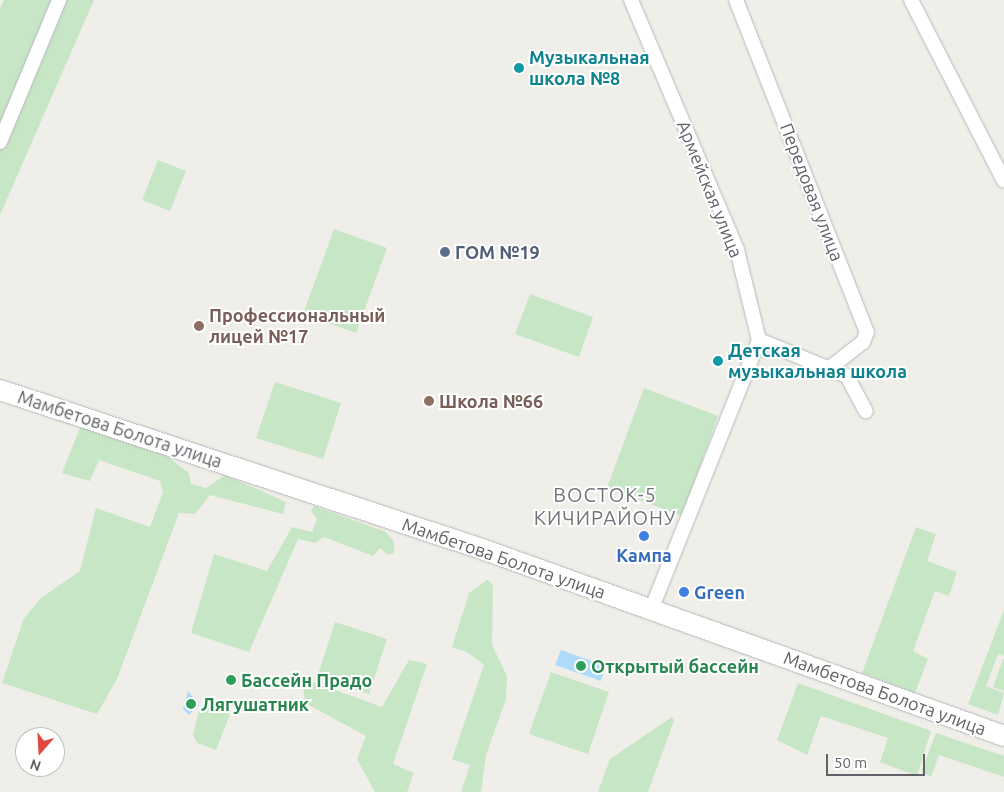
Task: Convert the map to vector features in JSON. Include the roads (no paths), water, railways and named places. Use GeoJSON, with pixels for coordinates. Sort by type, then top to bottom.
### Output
{"type":"FeatureCollection","features":[{"type":"Feature","properties":{"kind":"street"},"geometry":{"type":"LineString","coordinates":[[0,142],[59,0]]}},
{"type":"Feature","properties":{"kind":"street","name":"Армейская улица"},"geometry":{"type":"LineString","coordinates":[[632,0],[737,250],[759,340]]}},
{"type":"Feature","properties":{"kind":"street","name":"Передовая улица"},"geometry":{"type":"LineString","coordinates":[[736,0],[867,332],[863,342],[827,370]]}},
{"type":"Feature","properties":{"kind":"street"},"geometry":{"type":"LineString","coordinates":[[911,0],[1004,181]]}},
{"type":"Feature","properties":{"kind":"street"},"geometry":{"type":"LineString","coordinates":[[650,610],[759,340],[827,370],[847,376],[866,411]]}},
{"type":"Feature","properties":{"kind":"street","name":"Мамбетова Болота улица"},"geometry":{"type":"LineString","coordinates":[[0,390],[447,537],[1004,736]]}},
{"type":"Feature","properties":{"kind":"water","name":"Открытый бассейн"},"geometry":{"type":"Polygon","coordinates":[[[561,650],[606,666],[601,681],[555,665],[561,650]]]}},
{"type":"Feature","properties":{"kind":"water","name":"Лягушатник"},"geometry":{"type":"Polygon","coordinates":[[[188,691],[199,705],[189,715],[183,709],[188,691]]]}},
{"type":"Feature","properties":{"kind":"place","name":"Музыкальная школа №8"},"geometry":{"type":"Point","coordinates":[519,68]}},
{"type":"Feature","properties":{"kind":"place","name":"ГОМ №19"},"geometry":{"type":"Point","coordinates":[445,252]}},
{"type":"Feature","properties":{"kind":"place","name":"Профессиональный лицей №17"},"geometry":{"type":"Point","coordinates":[199,326]}},
{"type":"Feature","properties":{"kind":"place","name":"Детская музыкальная школа"},"geometry":{"type":"Point","coordinates":[718,361]}},
{"type":"Feature","properties":{"kind":"place","name":"Школа №66"},"geometry":{"type":"Point","coordinates":[429,401]}},
{"type":"Feature","properties":{"kind":"place","name":"Кампа"},"geometry":{"type":"Point","coordinates":[644,536]}},
{"type":"Feature","properties":{"kind":"place","name":"Green"},"geometry":{"type":"Point","coordinates":[684,592]}},
{"type":"Feature","properties":{"kind":"place","name":"Открытый бассейн"},"geometry":{"type":"Point","coordinates":[581,666]}},
{"type":"Feature","properties":{"kind":"place","name":"Бассейн Прадо"},"geometry":{"type":"Point","coordinates":[231,680]}},
{"type":"Feature","properties":{"kind":"place","name":"Лягушатник"},"geometry":{"type":"Point","coordinates":[191,704]}},
{"type":"Feature","properties":{"kind":"district","name":"ВОСТОК-5 КИЧИРАЙОНУ"},"geometry":{"type":"Point","coordinates":[605,506]}}]}
